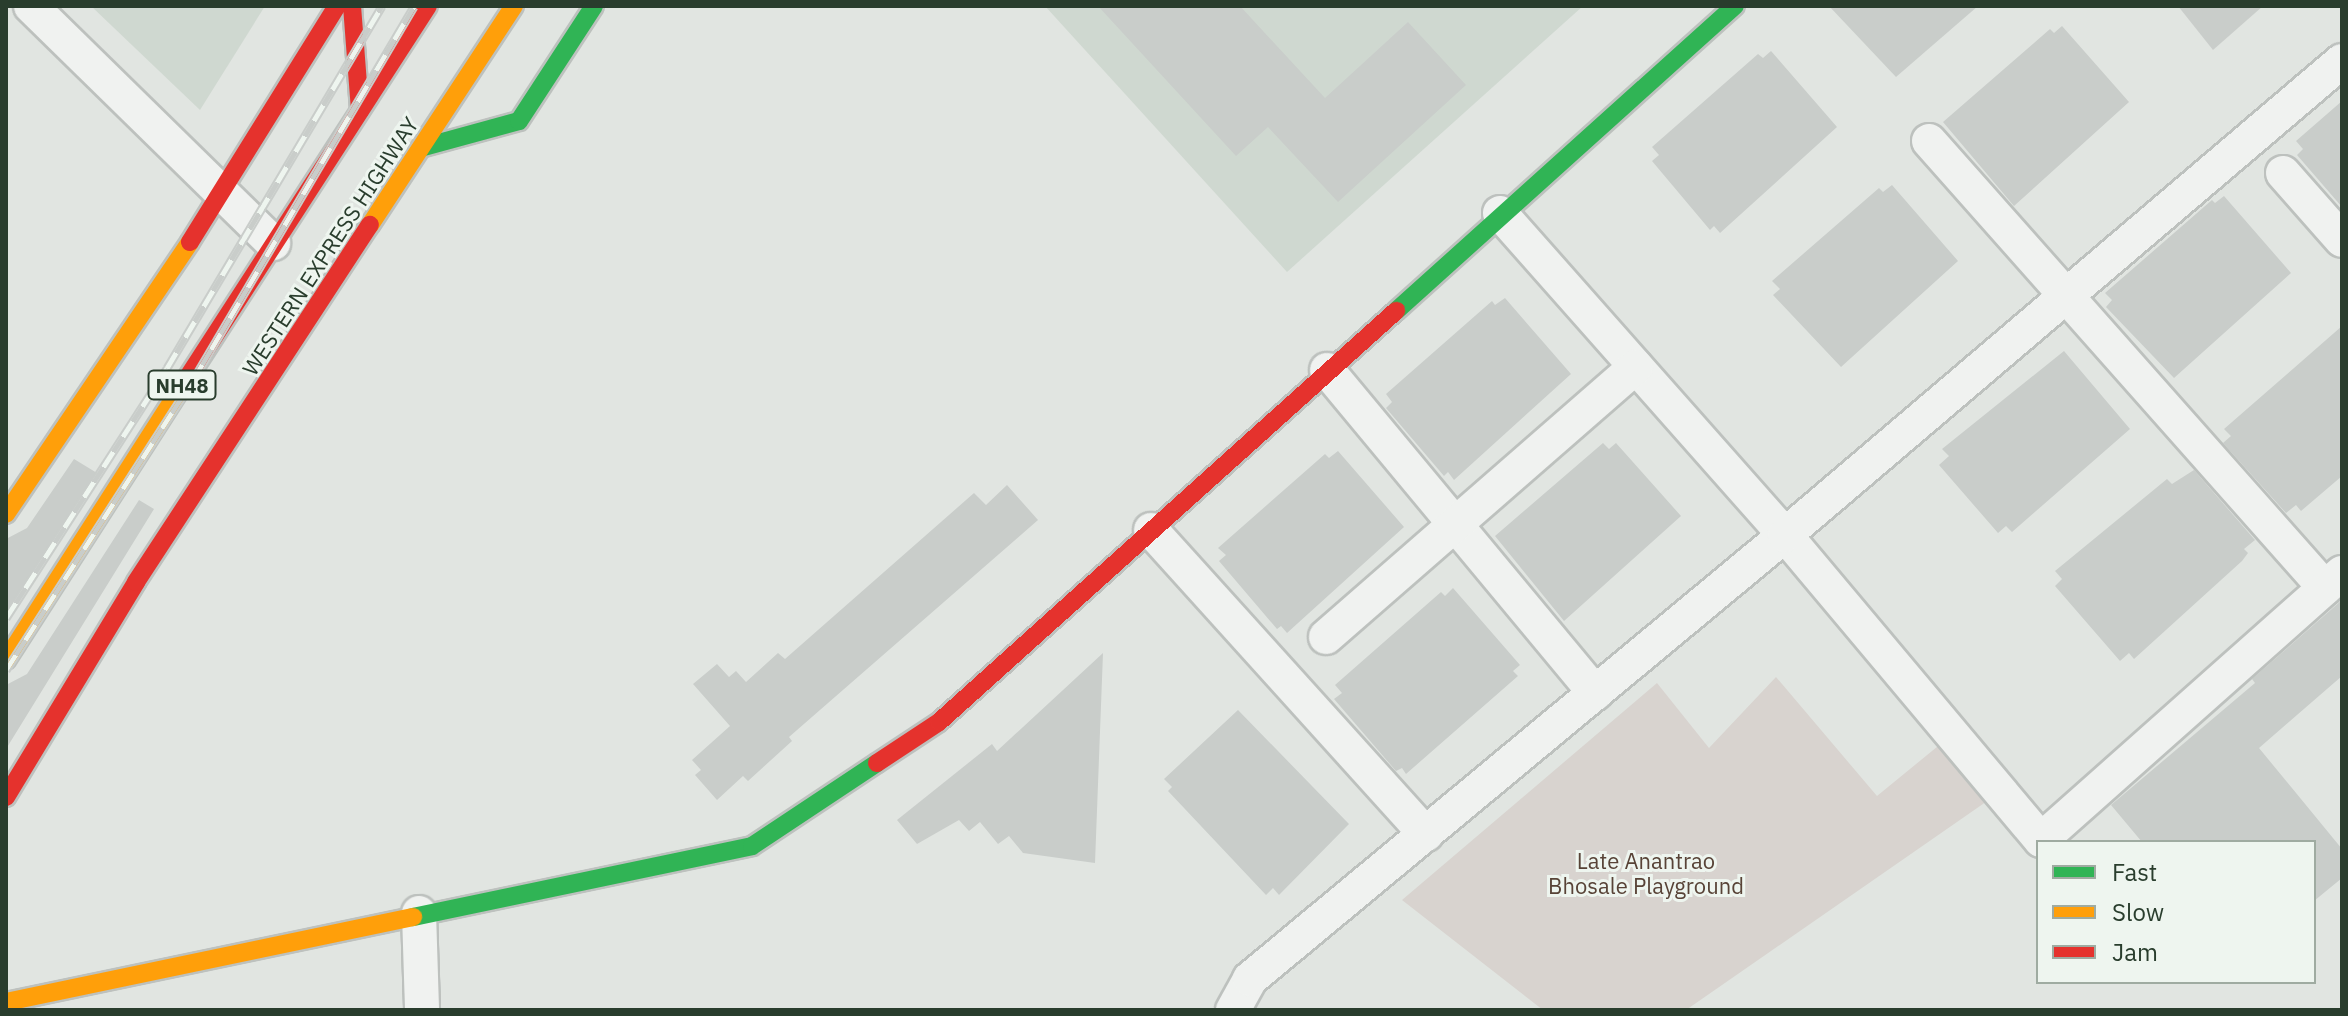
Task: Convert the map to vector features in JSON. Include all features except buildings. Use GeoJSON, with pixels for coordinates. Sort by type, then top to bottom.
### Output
{"type":"FeatureCollection","features":[{"type":"Feature","properties":{"kind":"main road"},"geometry":{"type":"LineString","coordinates":[[6,514],[223,194],[337,6]]}},
{"type":"Feature","properties":{"kind":"main road"},"geometry":{"type":"LineString","coordinates":[[352,6],[360,111]]}},
{"type":"Feature","properties":{"kind":"main road","name":"NH48"},"geometry":{"type":"LineString","coordinates":[[6,660],[428,6]]}},
{"type":"Feature","properties":{"kind":"main road","name":"WESTERN EXPRESS HIGHWAY"},"geometry":{"type":"LineString","coordinates":[[6,797],[136,582],[514,6]]}},
{"type":"Feature","properties":{"kind":"main road"},"geometry":{"type":"LineString","coordinates":[[424,147],[519,121],[594,6]]}},
{"type":"Feature","properties":{"kind":"main road"},"geometry":{"type":"LineString","coordinates":[[6,1002],[419,913],[752,846],[939,722],[1500,213],[1735,6]]}},
{"type":"Feature","properties":{"kind":"street"},"geometry":{"type":"LineString","coordinates":[[31,6],[273,243]]}},
{"type":"Feature","properties":{"kind":"street"},"geometry":{"type":"LineString","coordinates":[[1233,1010],[1250,979],[1785,535],[2342,61]]}},
{"type":"Feature","properties":{"kind":"street"},"geometry":{"type":"LineString","coordinates":[[1500,213],[1785,535],[2041,840],[2334,581],[2064,296],[1929,141]]}},
{"type":"Feature","properties":{"kind":"street"},"geometry":{"type":"LineString","coordinates":[[2283,173],[2342,240]]}},
{"type":"Feature","properties":{"kind":"street"},"geometry":{"type":"LineString","coordinates":[[1326,637],[1636,367]]}},
{"type":"Feature","properties":{"kind":"street"},"geometry":{"type":"LineString","coordinates":[[1327,370],[1595,693]]}},
{"type":"Feature","properties":{"kind":"street"},"geometry":{"type":"LineString","coordinates":[[1151,530],[1426,834]]}},
{"type":"Feature","properties":{"kind":"street"},"geometry":{"type":"LineString","coordinates":[[419,913],[422,1010]]}},
{"type":"Feature","properties":{"kind":"shaded area"},"geometry":{"type":"Polygon","coordinates":[[[91,6],[265,6],[200,110],[91,6]]]}},
{"type":"Feature","properties":{"kind":"shaded area"},"geometry":{"type":"Polygon","coordinates":[[[1045,6],[1583,6],[1287,272],[1045,6]]]}},
{"type":"Feature","properties":{"kind":"green space","name":"Late Anantrao Bhosale Playground"},"geometry":{"type":"Polygon","coordinates":[[[1776,677],[1877,796],[1943,742],[1993,797],[1686,1010],[1543,1010],[1402,900],[1657,683],[1709,748],[1776,677]]]}},
{"type":"Feature","properties":{"kind":"railway"},"geometry":{"type":"LineString","coordinates":[[6,618],[167,368],[382,6]]}},
{"type":"Feature","properties":{"kind":"railway"},"geometry":{"type":"LineString","coordinates":[[6,670],[193,380],[414,6]]}},
{"type":"Feature","properties":{"kind":"traffic: fast"},"geometry":{"type":"LineString","coordinates":[[424,147],[519,121],[594,6]]}},
{"type":"Feature","properties":{"kind":"traffic: fast"},"geometry":{"type":"LineString","coordinates":[[1396,311],[1735,6]]}},
{"type":"Feature","properties":{"kind":"traffic: fast"},"geometry":{"type":"LineString","coordinates":[[413,917],[752,846],[877,763]]}},
{"type":"Feature","properties":{"kind":"traffic: slow"},"geometry":{"type":"LineString","coordinates":[[370,225],[514,6]]}},
{"type":"Feature","properties":{"kind":"traffic: slow"},"geometry":{"type":"LineString","coordinates":[[6,514],[190,242]]}},
{"type":"Feature","properties":{"kind":"traffic: slow"},"geometry":{"type":"LineString","coordinates":[[6,660],[186,380]]}},
{"type":"Feature","properties":{"kind":"traffic: slow"},"geometry":{"type":"LineString","coordinates":[[6,1002],[413,917]]}},
{"type":"Feature","properties":{"kind":"traffic: jam"},"geometry":{"type":"LineString","coordinates":[[190,242],[337,6]]}},
{"type":"Feature","properties":{"kind":"traffic: jam"},"geometry":{"type":"LineString","coordinates":[[352,6],[360,111]]}},
{"type":"Feature","properties":{"kind":"traffic: jam"},"geometry":{"type":"LineString","coordinates":[[186,380],[428,6]]}},
{"type":"Feature","properties":{"kind":"traffic: jam"},"geometry":{"type":"LineString","coordinates":[[6,797],[136,582],[370,225]]}},
{"type":"Feature","properties":{"kind":"traffic: jam"},"geometry":{"type":"LineString","coordinates":[[877,763],[939,722],[1396,311]]}}]}
